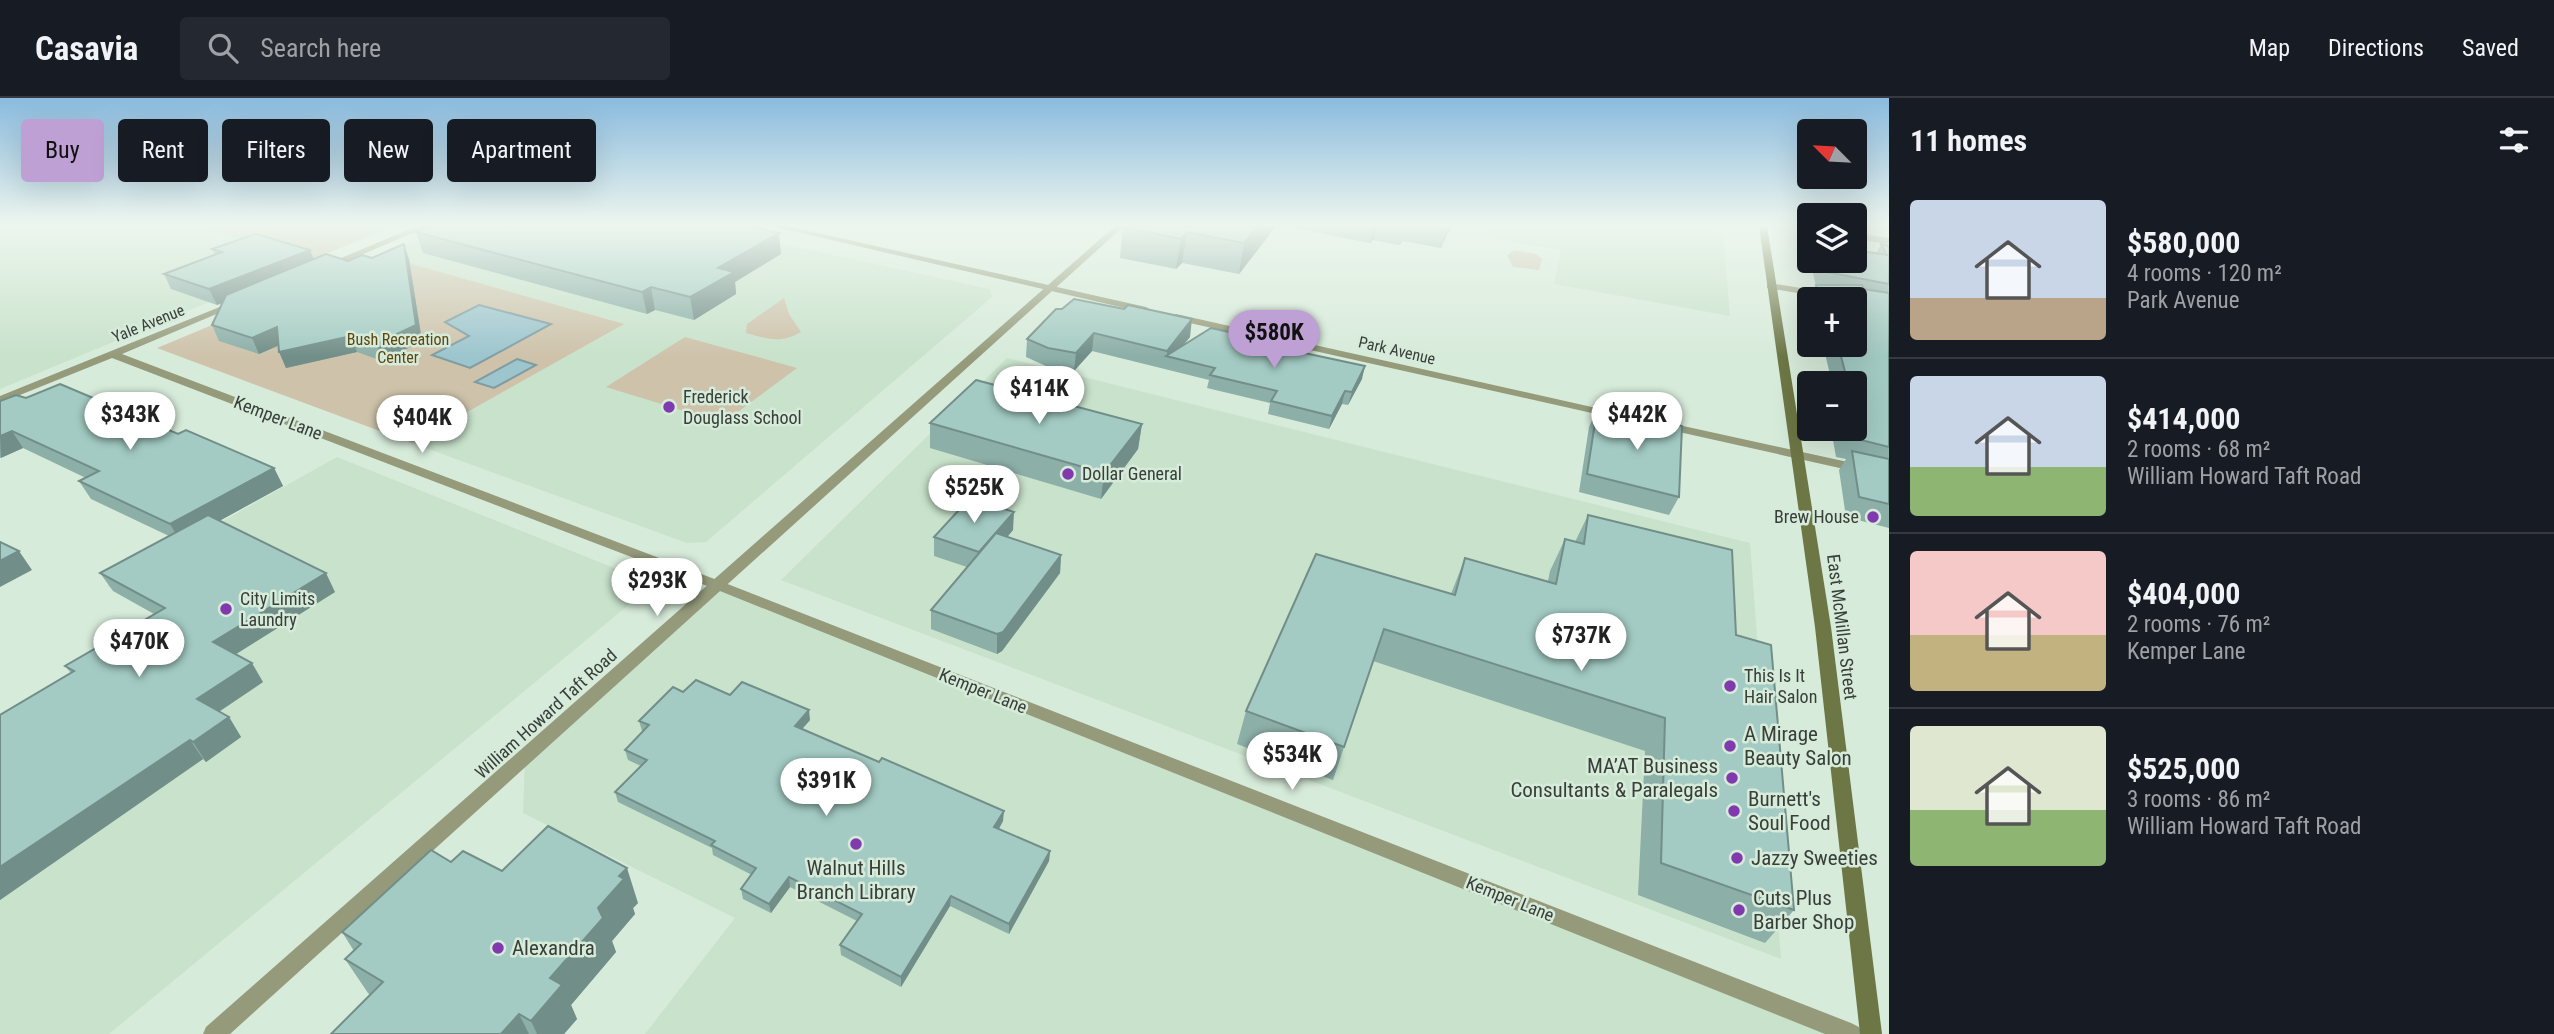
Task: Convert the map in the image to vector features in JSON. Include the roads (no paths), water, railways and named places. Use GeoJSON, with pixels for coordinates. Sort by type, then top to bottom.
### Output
{"type":"FeatureCollection","features":[{"type":"Feature","properties":{"kind":"main road","name":"East McMillan Street"},"geometry":{"type":"LineString","coordinates":[[1768,270],[1823,627],[1871,1034]]}},
{"type":"Feature","properties":{"kind":"street"},"geometry":{"type":"LineString","coordinates":[[314,272],[320,270]]}},
{"type":"Feature","properties":{"kind":"street"},"geometry":{"type":"LineString","coordinates":[[964,270],[1155,312]]}},
{"type":"Feature","properties":{"kind":"street","name":"William Howard Taft Road"},"geometry":{"type":"LineString","coordinates":[[214,1034],[720,586],[1070,270]]}},
{"type":"Feature","properties":{"kind":"street"},"geometry":{"type":"LineString","coordinates":[[1770,286],[1797,290]]}},
{"type":"Feature","properties":{"kind":"street","name":"Yale Avenue"},"geometry":{"type":"LineString","coordinates":[[0,400],[250,298]]}},
{"type":"Feature","properties":{"kind":"street","name":"Park Avenue"},"geometry":{"type":"LineString","coordinates":[[1168,315],[1627,417]]}},
{"type":"Feature","properties":{"kind":"street","name":"Kemper Lane"},"geometry":{"type":"LineString","coordinates":[[112,354],[720,586],[1851,1034]]}},
{"type":"Feature","properties":{"kind":"street"},"geometry":{"type":"LineString","coordinates":[[1654,423],[1889,475]]}},
{"type":"Feature","properties":{"kind":"water"},"geometry":{"type":"Polygon","coordinates":[[[479,305],[551,324],[470,368],[432,355],[469,336],[445,322],[479,305]]]}},
{"type":"Feature","properties":{"kind":"water"},"geometry":{"type":"Polygon","coordinates":[[[517,359],[536,365],[494,388],[475,382],[517,359]]]}},
{"type":"Feature","properties":{"kind":"place","name":"Frederick Douglass School"},"geometry":{"type":"Point","coordinates":[669,407]}},
{"type":"Feature","properties":{"kind":"place","name":"Dollar General"},"geometry":{"type":"Point","coordinates":[1068,474]}},
{"type":"Feature","properties":{"kind":"place","name":"Brew House"},"geometry":{"type":"Point","coordinates":[1873,517]}},
{"type":"Feature","properties":{"kind":"place","name":"City Limits Laundry"},"geometry":{"type":"Point","coordinates":[226,609]}},
{"type":"Feature","properties":{"kind":"place","name":"This Is It Hair Salon"},"geometry":{"type":"Point","coordinates":[1730,686]}},
{"type":"Feature","properties":{"kind":"place","name":"A Mirage Beauty Salon"},"geometry":{"type":"Point","coordinates":[1730,746]}},
{"type":"Feature","properties":{"kind":"place","name":"MA’AT Business Consultants & Paralegals"},"geometry":{"type":"Point","coordinates":[1732,778]}},
{"type":"Feature","properties":{"kind":"place","name":"Burnett's Soul Food"},"geometry":{"type":"Point","coordinates":[1734,811]}},
{"type":"Feature","properties":{"kind":"place","name":"Walnut Hills Branch Library"},"geometry":{"type":"Point","coordinates":[856,844]}},
{"type":"Feature","properties":{"kind":"place","name":"Jazzy Sweeties"},"geometry":{"type":"Point","coordinates":[1737,858]}},
{"type":"Feature","properties":{"kind":"place","name":"Cuts Plus Barber Shop"},"geometry":{"type":"Point","coordinates":[1739,910]}},
{"type":"Feature","properties":{"kind":"place","name":"Alexandra"},"geometry":{"type":"Point","coordinates":[498,948]}},
{"type":"Feature","properties":{"kind":"park label","name":"Bush Recreation Center"},"geometry":{"type":"Point","coordinates":[398,348]}}]}
